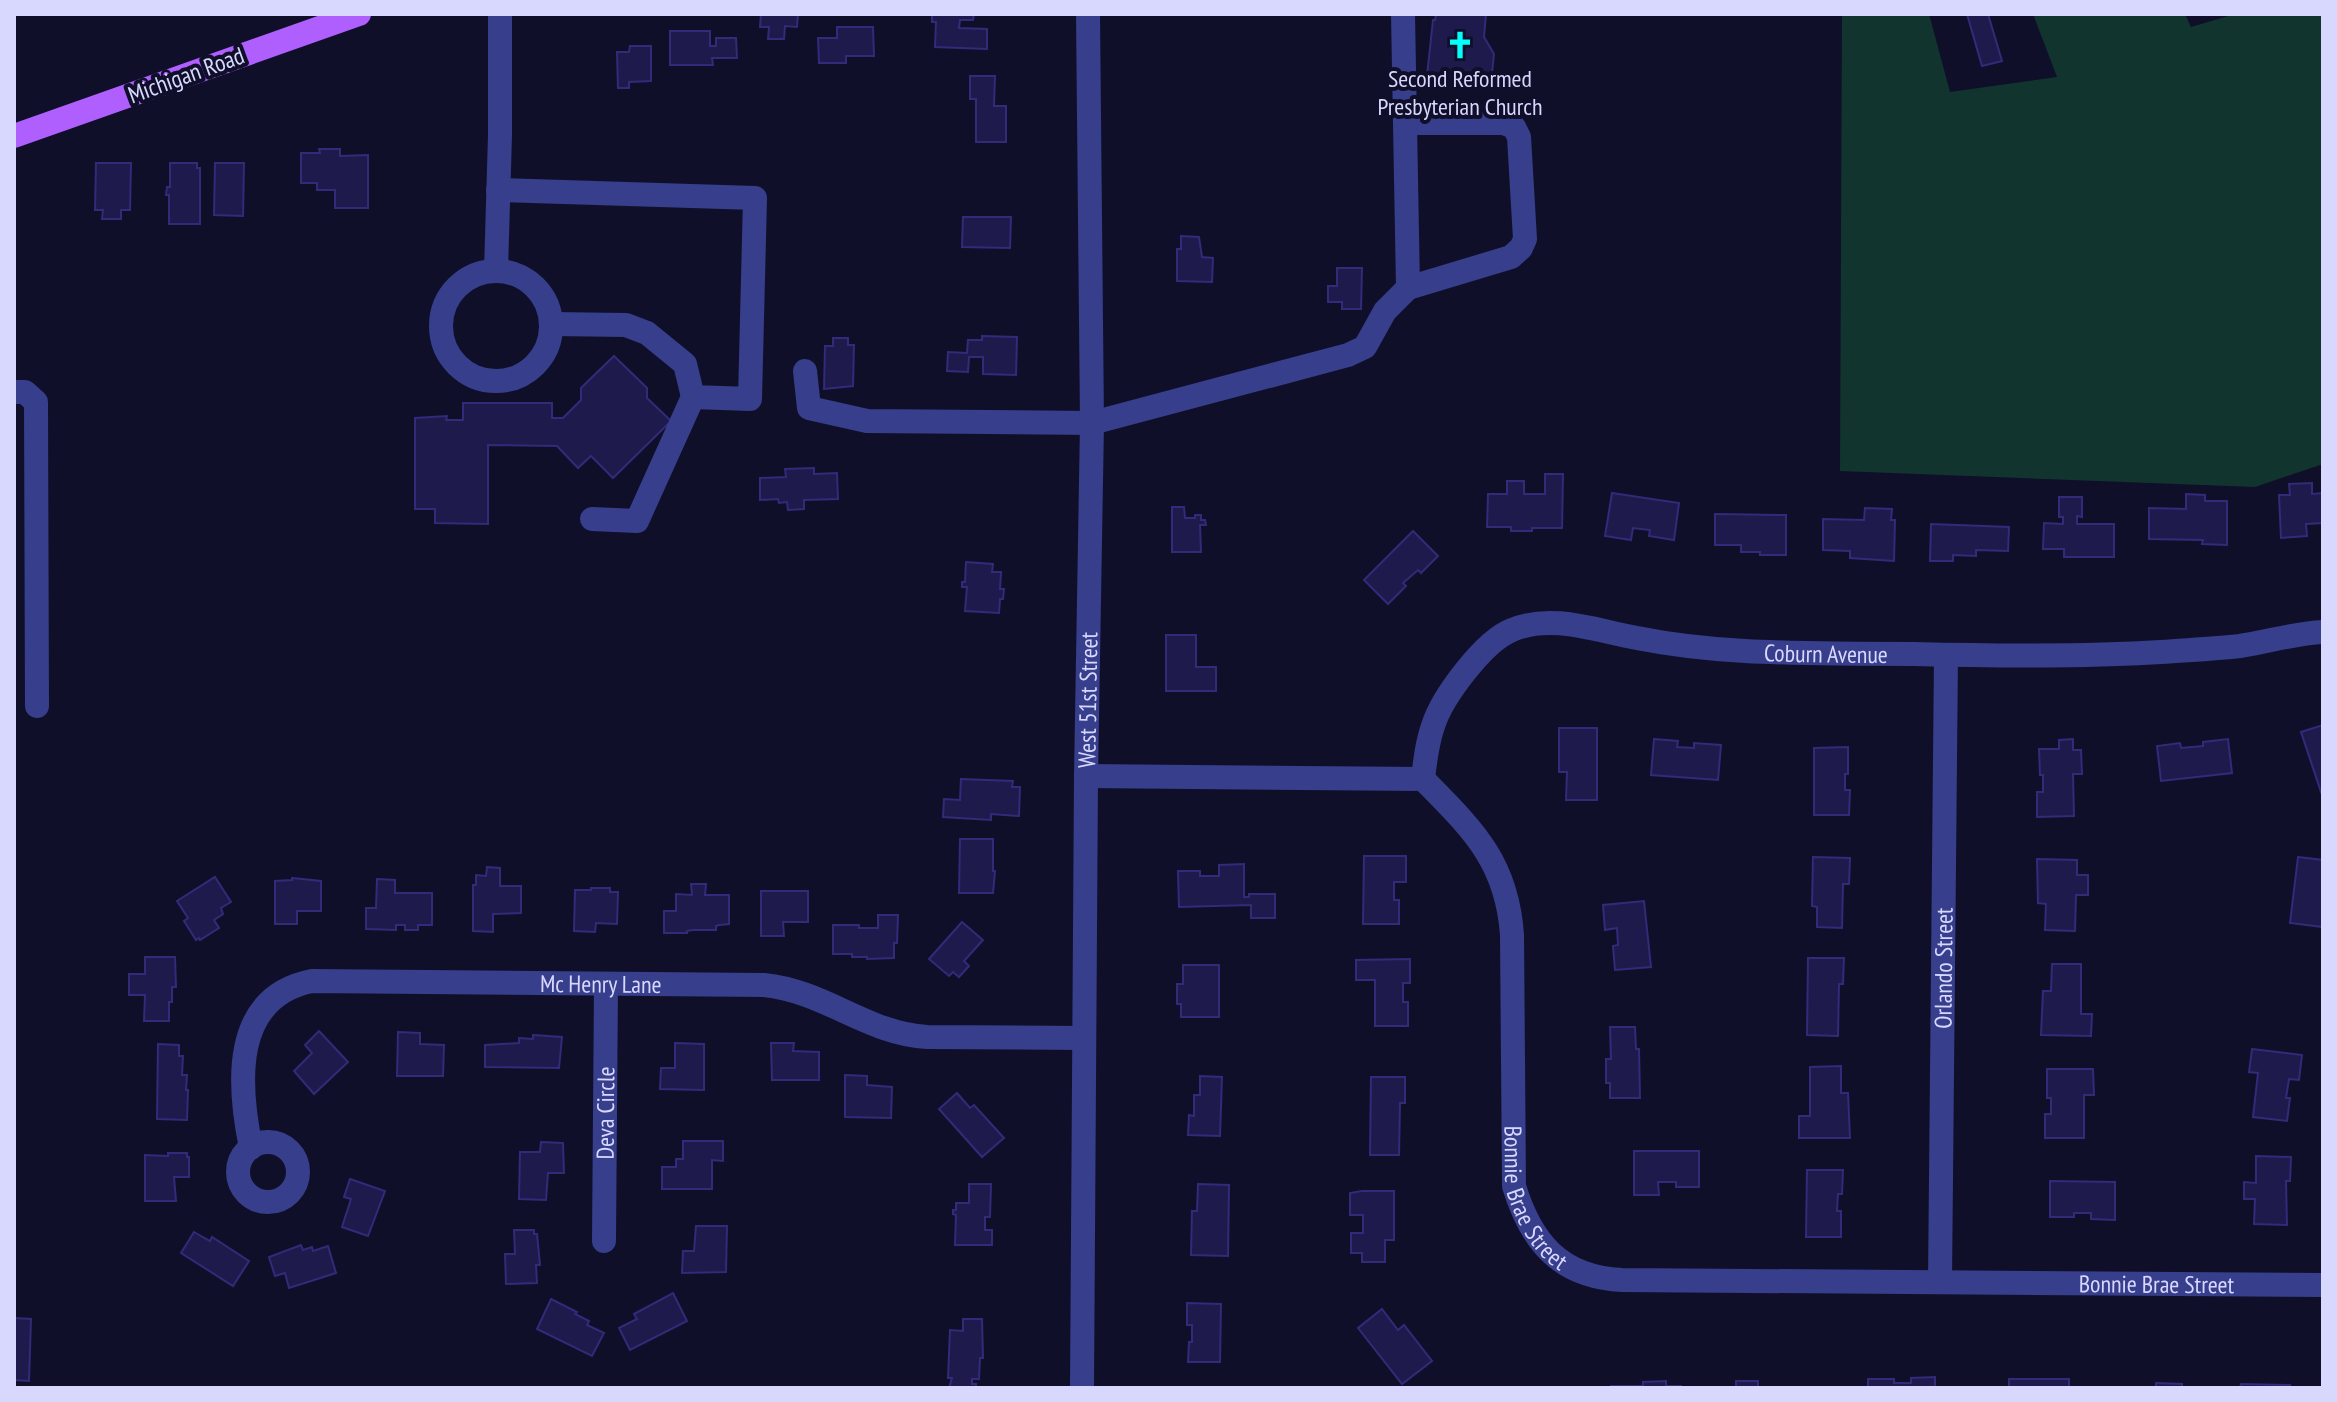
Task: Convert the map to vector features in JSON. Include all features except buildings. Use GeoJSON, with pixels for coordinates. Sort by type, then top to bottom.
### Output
{"type":"FeatureCollection","features":[{"type":"Feature","properties":{"kind":"main road","name":"Michigan Road"},"geometry":{"type":"LineString","coordinates":[[14,136],[359,14]]}},
{"type":"Feature","properties":{"kind":"street"},"geometry":{"type":"LineString","coordinates":[[496,271],[500,14]]}},
{"type":"Feature","properties":{"kind":"street","name":"West 51st Street"},"geometry":{"type":"LineString","coordinates":[[1082,1388],[1092,423],[1088,14]]}},
{"type":"Feature","properties":{"kind":"street"},"geometry":{"type":"LineString","coordinates":[[1403,14],[1408,288]]}},
{"type":"Feature","properties":{"kind":"street"},"geometry":{"type":"LineString","coordinates":[[805,371],[809,408],[867,421],[1092,423],[1348,355],[1365,347],[1385,311],[1408,288],[1511,257],[1525,239],[1519,137],[1514,127],[1504,123],[1405,123]]}},
{"type":"Feature","properties":{"kind":"street"},"geometry":{"type":"LineString","coordinates":[[498,190],[755,198],[750,399],[693,397]]}},
{"type":"Feature","properties":{"kind":"street"},"geometry":{"type":"LineString","coordinates":[[496,271],[513,273],[540,292],[552,324],[549,342],[541,359],[527,372],[510,380],[492,381],[474,377],[458,366],[447,351],[442,333],[442,315],[450,297],[462,283],[478,274],[496,271]]}},
{"type":"Feature","properties":{"kind":"street"},"geometry":{"type":"LineString","coordinates":[[552,324],[626,325],[647,333],[685,364],[693,397],[637,521],[592,519]]}},
{"type":"Feature","properties":{"kind":"street"},"geometry":{"type":"LineString","coordinates":[[14,392],[25,392],[36,402],[37,706]]}},
{"type":"Feature","properties":{"kind":"street","name":"Coburn Avenue"},"geometry":{"type":"LineString","coordinates":[[1423,779],[1434,723],[1453,690],[1492,642],[1525,625],[1560,623],[1675,644],[1742,651],[1946,655],[2164,652],[2239,646],[2323,632]]}},
{"type":"Feature","properties":{"kind":"street","name":"Orlando Street"},"geometry":{"type":"LineString","coordinates":[[1940,1282],[1946,655]]}},
{"type":"Feature","properties":{"kind":"street"},"geometry":{"type":"LineString","coordinates":[[1086,776],[1423,779]]}},
{"type":"Feature","properties":{"kind":"street","name":"Bonnie Brae Street"},"geometry":{"type":"LineString","coordinates":[[1423,779],[1482,842],[1507,896],[1512,935],[1514,1186],[1522,1214],[1531,1231],[1543,1246],[1566,1264],[1583,1273],[1611,1279],[2323,1285]]}},
{"type":"Feature","properties":{"kind":"street","name":"Mc Henry Lane"},"geometry":{"type":"LineString","coordinates":[[251,1148],[243,1099],[246,1045],[253,1023],[277,995],[294,986],[323,980],[777,986],[808,994],[878,1026],[909,1035],[1084,1038]]}},
{"type":"Feature","properties":{"kind":"street","name":"Deva Circle"},"geometry":{"type":"LineString","coordinates":[[604,1241],[606,984]]}},
{"type":"Feature","properties":{"kind":"green space"},"geometry":{"type":"Polygon","coordinates":[[[1842,14],[1929,14],[1950,92],[2057,77],[2033,14],[2185,14],[2191,27],[2235,14],[2323,14],[2323,464],[2255,487],[1840,471],[1842,14]]]}},
{"type":"Feature","properties":{"kind":"place","name":"Second Reformed Presbyterian Church"},"geometry":{"type":"Point","coordinates":[1460,45]}}]}
